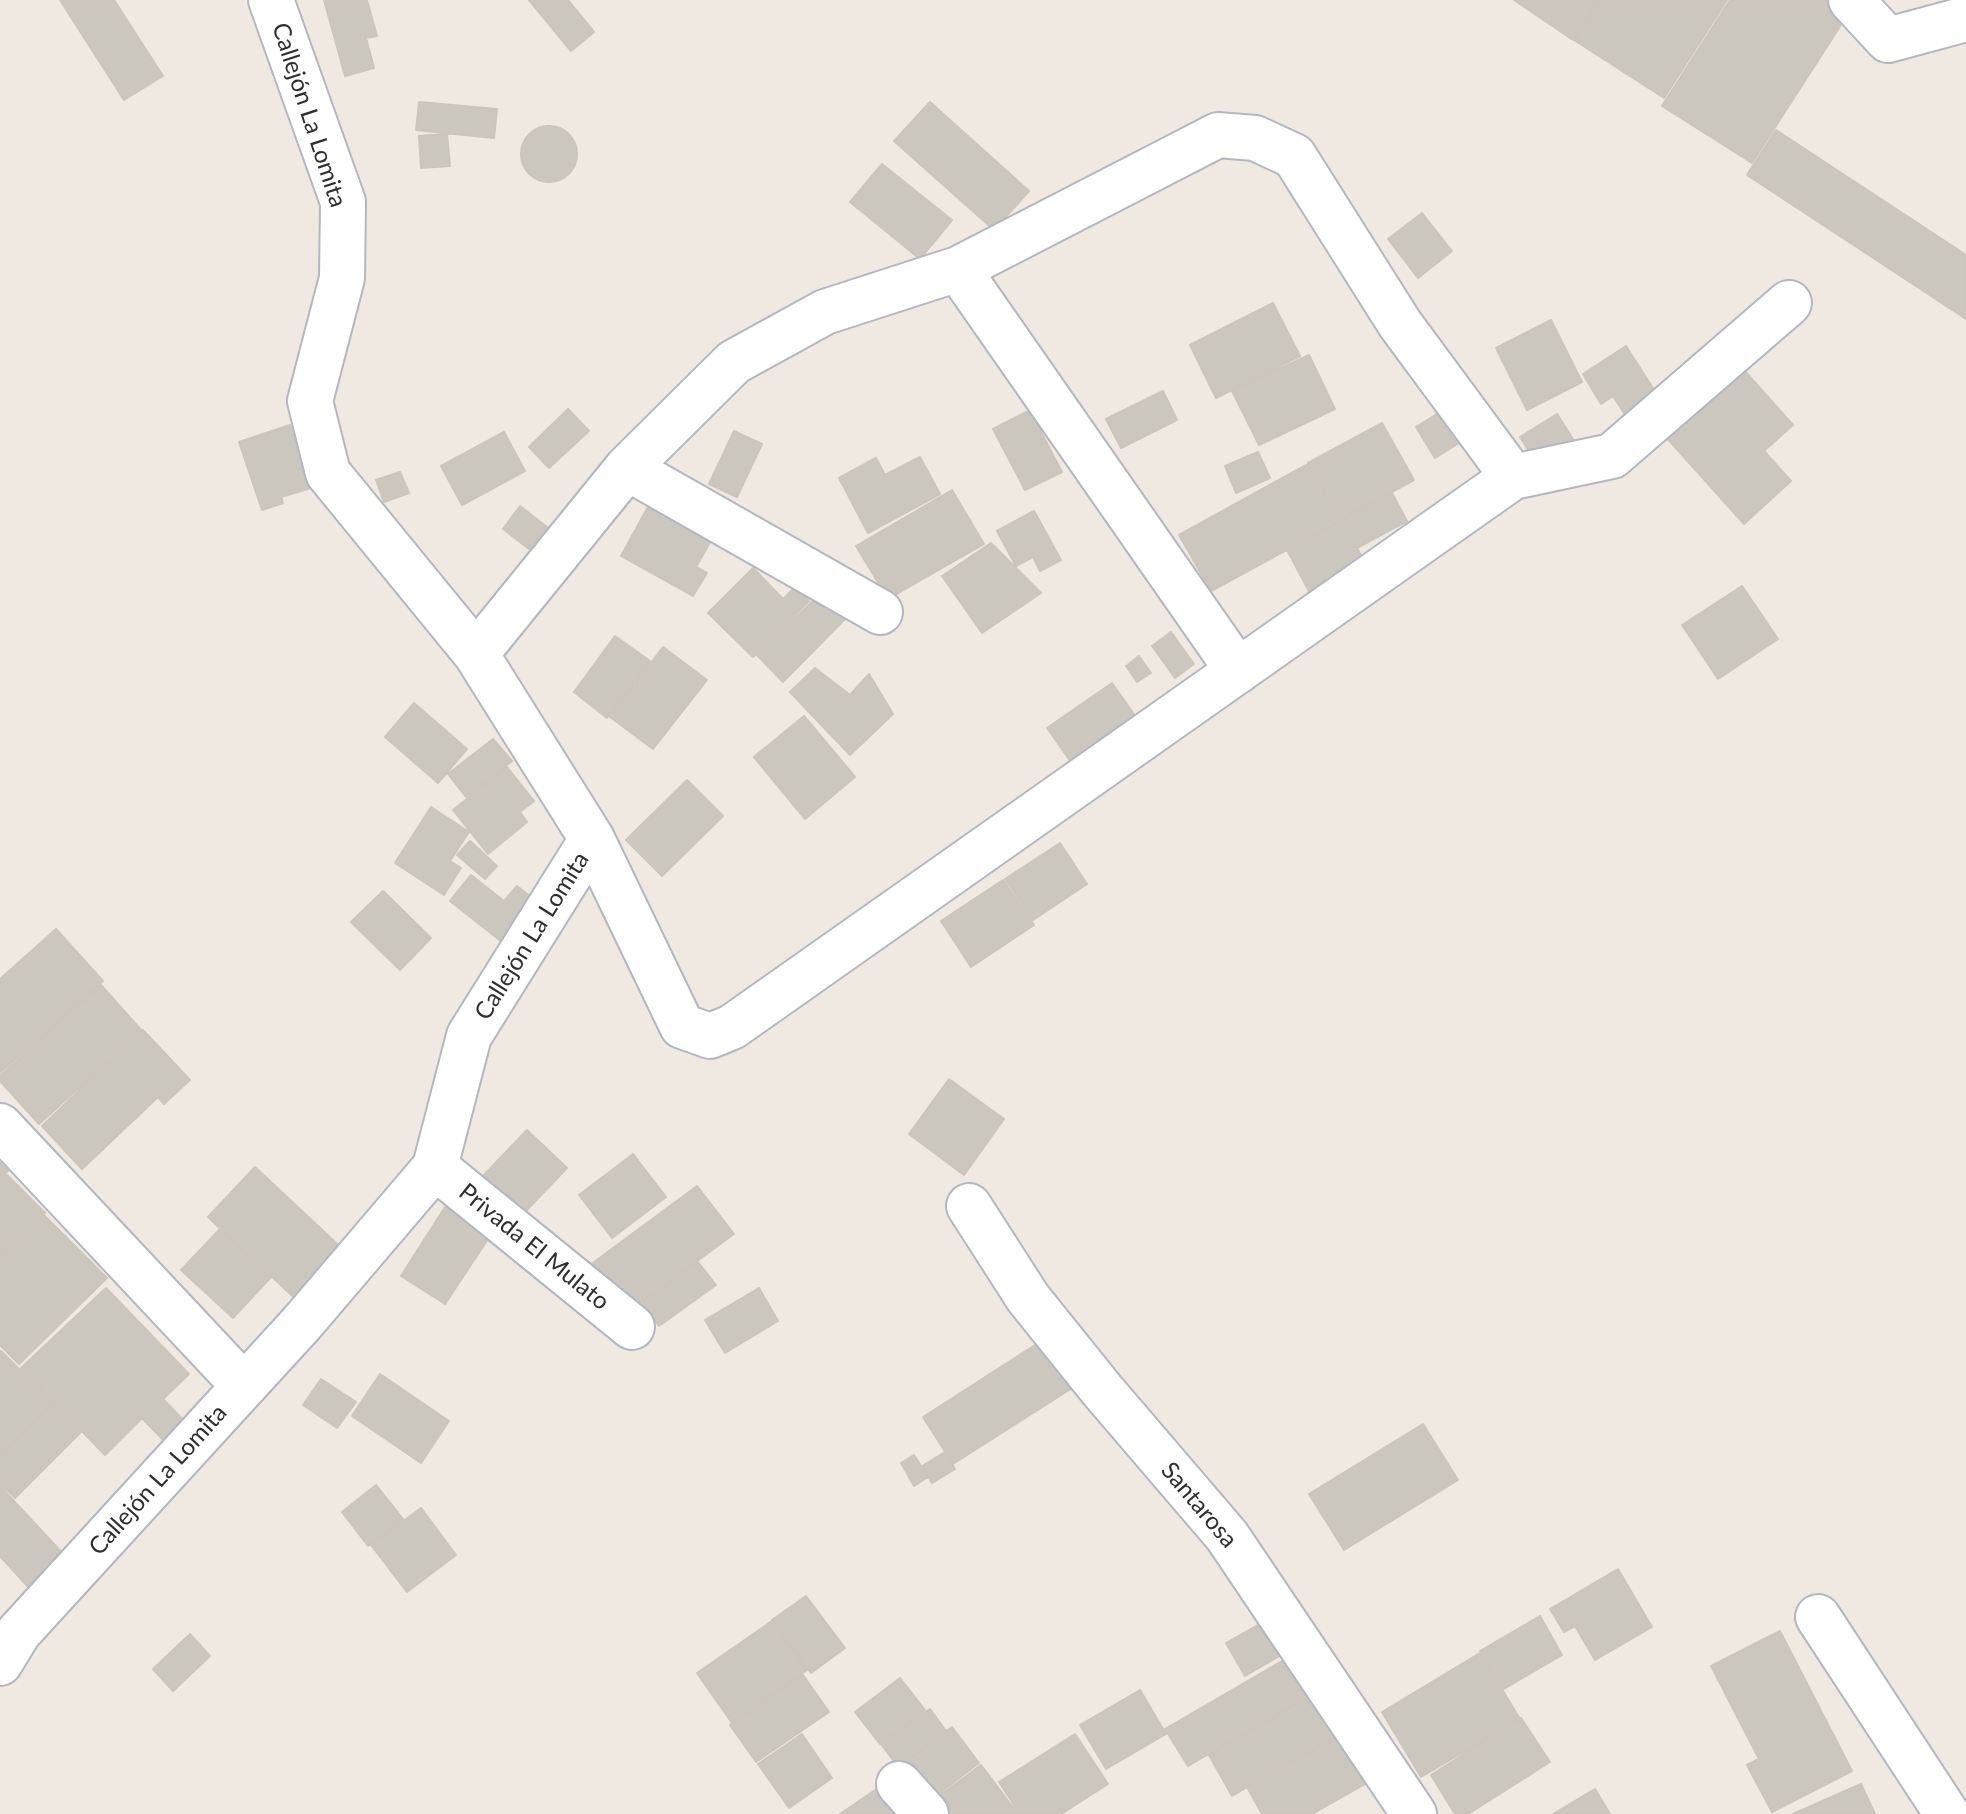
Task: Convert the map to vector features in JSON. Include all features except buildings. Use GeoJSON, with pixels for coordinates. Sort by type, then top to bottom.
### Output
{"type":"FeatureCollection","features":[{"type":"Feature","properties":{"kind":"street","name":"Callejón La Lomita"},"geometry":{"type":"LineString","coordinates":[[6,1635],[244,1386],[435,1167],[469,1036],[592,839],[476,654],[328,473],[310,401],[342,278],[343,202],[271,0]]}},
{"type":"Feature","properties":{"kind":"street"},"geometry":{"type":"LineString","coordinates":[[1851,0],[1888,40],[1966,19]]}},
{"type":"Feature","properties":{"kind":"street"},"geometry":{"type":"LineString","coordinates":[[476,654],[627,468],[734,362],[825,312],[958,269],[1218,135],[1255,138],[1294,156],[1400,324],[1513,477]]}},
{"type":"Feature","properties":{"kind":"street"},"geometry":{"type":"LineString","coordinates":[[958,269],[1238,671]]}},
{"type":"Feature","properties":{"kind":"street"},"geometry":{"type":"LineString","coordinates":[[592,839],[682,1026],[710,1036],[732,1027],[1513,477],[1612,456],[1789,303]]}},
{"type":"Feature","properties":{"kind":"street"},"geometry":{"type":"LineString","coordinates":[[627,468],[880,612]]}},
{"type":"Feature","properties":{"kind":"street"},"geometry":{"type":"LineString","coordinates":[[0,1126],[244,1386]]}},
{"type":"Feature","properties":{"kind":"street","name":"Privada El Mulato"},"geometry":{"type":"LineString","coordinates":[[435,1167],[632,1327]]}},
{"type":"Feature","properties":{"kind":"street","name":"Santarosa"},"geometry":{"type":"LineString","coordinates":[[969,1206],[1028,1298],[1227,1536],[1414,1814]]}},
{"type":"Feature","properties":{"kind":"street"},"geometry":{"type":"LineString","coordinates":[[1818,1617],[1947,1814]]}}]}
